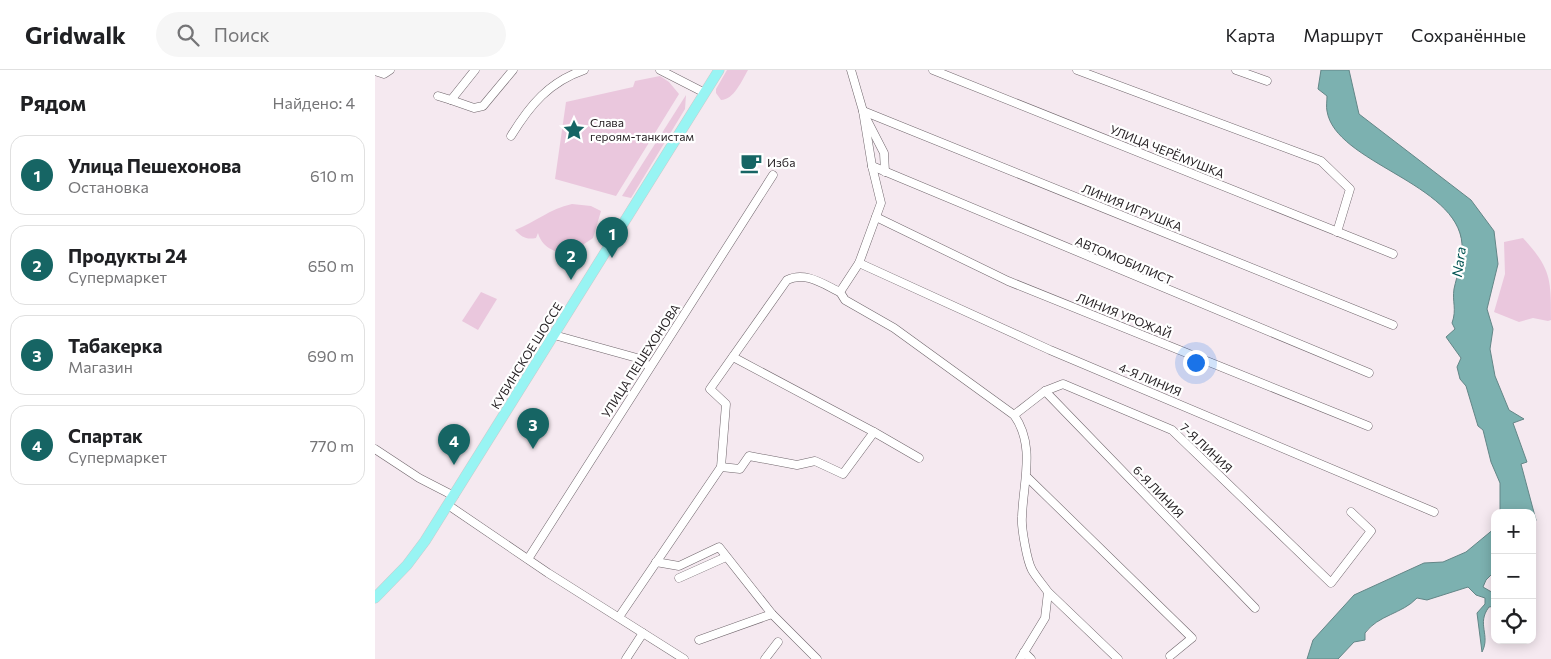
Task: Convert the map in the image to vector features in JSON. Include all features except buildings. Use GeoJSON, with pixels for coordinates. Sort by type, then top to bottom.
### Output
{"type":"FeatureCollection","features":[{"type":"Feature","properties":{"kind":"main road","name":"КУБИНСКОЕ ШОССЕ"},"geometry":{"type":"LineString","coordinates":[[375,598],[407,565],[454,496],[719,70]]}},
{"type":"Feature","properties":{"kind":"street"},"geometry":{"type":"LineString","coordinates":[[375,72],[383,74],[390,70]]}},
{"type":"Feature","properties":{"kind":"street"},"geometry":{"type":"LineString","coordinates":[[451,100],[475,70]]}},
{"type":"Feature","properties":{"kind":"street"},"geometry":{"type":"LineString","coordinates":[[438,96],[474,108],[483,106],[513,70]]}},
{"type":"Feature","properties":{"kind":"street"},"geometry":{"type":"LineString","coordinates":[[511,136],[527,112],[544,92],[564,78],[583,70]]}},
{"type":"Feature","properties":{"kind":"street"},"geometry":{"type":"LineString","coordinates":[[660,70],[705,93]]}},
{"type":"Feature","properties":{"kind":"street"},"geometry":{"type":"LineString","coordinates":[[840,292],[859,263],[881,203],[872,166],[863,111],[851,70]]}},
{"type":"Feature","properties":{"kind":"street","name":"УЛИЦА ЧЕРЁМУШКА"},"geometry":{"type":"LineString","coordinates":[[933,70],[1393,254]]}},
{"type":"Feature","properties":{"kind":"street"},"geometry":{"type":"LineString","coordinates":[[1077,70],[1321,161],[1350,189],[1337,232]]}},
{"type":"Feature","properties":{"kind":"street"},"geometry":{"type":"LineString","coordinates":[[1236,70],[1267,81]]}},
{"type":"Feature","properties":{"kind":"street"},"geometry":{"type":"LineString","coordinates":[[863,111],[883,153],[885,172]]}},
{"type":"Feature","properties":{"kind":"street","name":"ЛИНИЯ ИГРУШКА"},"geometry":{"type":"LineString","coordinates":[[863,111],[1393,325]]}},
{"type":"Feature","properties":{"kind":"street","name":"АВТОМОБИЛИСТ"},"geometry":{"type":"LineString","coordinates":[[872,166],[1369,373]]}},
{"type":"Feature","properties":{"kind":"street","name":"УЛИЦА ПЕШЕХОНОВА"},"geometry":{"type":"LineString","coordinates":[[528,559],[773,175]]}},
{"type":"Feature","properties":{"kind":"street","name":"ЛИНИЯ УРОЖАЙ"},"geometry":{"type":"LineString","coordinates":[[876,217],[1008,281],[1368,426]]}},
{"type":"Feature","properties":{"kind":"street","name":"4-Я ЛИНИЯ"},"geometry":{"type":"LineString","coordinates":[[859,263],[1050,350],[1434,512]]}},
{"type":"Feature","properties":{"kind":"street"},"geometry":{"type":"LineString","coordinates":[[619,617],[721,467],[726,404],[710,389],[787,280],[795,276],[809,277],[840,292],[845,300],[894,328],[1014,416],[1021,426],[1026,441],[1027,477],[1021,518],[1031,569],[1048,592],[1118,659]]}},
{"type":"Feature","properties":{"kind":"street"},"geometry":{"type":"LineString","coordinates":[[554,335],[637,358],[650,367]]}},
{"type":"Feature","properties":{"kind":"street"},"geometry":{"type":"LineString","coordinates":[[733,357],[919,458]]}},
{"type":"Feature","properties":{"kind":"street","name":"7-Я ЛИНИЯ"},"geometry":{"type":"LineString","coordinates":[[1014,416],[1045,392],[1063,384],[1172,430],[1331,583],[1371,531],[1351,512]]}},
{"type":"Feature","properties":{"kind":"street","name":"6-Я ЛИНИЯ"},"geometry":{"type":"LineString","coordinates":[[1045,392],[1255,608]]}},
{"type":"Feature","properties":{"kind":"street"},"geometry":{"type":"LineString","coordinates":[[721,467],[740,469],[749,456],[797,465],[815,461],[843,474],[874,432]]}},
{"type":"Feature","properties":{"kind":"street"},"geometry":{"type":"LineString","coordinates":[[375,449],[419,478],[454,496]]}},
{"type":"Feature","properties":{"kind":"street"},"geometry":{"type":"LineString","coordinates":[[1027,477],[1192,638],[1170,656]]}},
{"type":"Feature","properties":{"kind":"street"},"geometry":{"type":"LineString","coordinates":[[448,505],[528,559],[684,659]]}},
{"type":"Feature","properties":{"kind":"street"},"geometry":{"type":"LineString","coordinates":[[656,562],[679,566],[719,547],[772,614],[817,659]]}},
{"type":"Feature","properties":{"kind":"street"},"geometry":{"type":"LineString","coordinates":[[679,578],[726,556]]}},
{"type":"Feature","properties":{"kind":"street"},"geometry":{"type":"LineString","coordinates":[[1031,659],[1022,655],[1045,618],[1048,592]]}},
{"type":"Feature","properties":{"kind":"street"},"geometry":{"type":"LineString","coordinates":[[699,640],[772,614]]}},
{"type":"Feature","properties":{"kind":"street"},"geometry":{"type":"LineString","coordinates":[[626,659],[643,633]]}},
{"type":"Feature","properties":{"kind":"street"},"geometry":{"type":"LineString","coordinates":[[765,659],[778,642]]}},
{"type":"Feature","properties":{"kind":"shaded area"},"geometry":{"type":"Polygon","coordinates":[[[727,70],[748,70],[734,93],[730,97],[721,100],[716,93],[716,89],[727,70]]]}},
{"type":"Feature","properties":{"kind":"shaded area"},"geometry":{"type":"Polygon","coordinates":[[[660,76],[669,82],[679,94],[616,196],[555,179],[566,102],[633,87],[635,81],[660,76]]]}},
{"type":"Feature","properties":{"kind":"shaded area"},"geometry":{"type":"Polygon","coordinates":[[[686,95],[685,109],[631,198],[622,196],[686,95]]]}},
{"type":"Feature","properties":{"kind":"shaded area"},"geometry":{"type":"Polygon","coordinates":[[[572,204],[591,206],[601,211],[593,238],[584,244],[582,254],[562,253],[550,249],[545,245],[538,233],[536,238],[529,239],[515,230],[556,209],[572,204]]]}},
{"type":"Feature","properties":{"kind":"shaded area"},"geometry":{"type":"Polygon","coordinates":[[[1523,238],[1544,266],[1550,284],[1551,320],[1548,321],[1533,318],[1519,322],[1494,312],[1505,274],[1504,242],[1523,238]]]}},
{"type":"Feature","properties":{"kind":"shaded area"},"geometry":{"type":"Polygon","coordinates":[[[481,292],[497,299],[478,330],[462,321],[481,292]]]}},
{"type":"Feature","properties":{"kind":"water"},"geometry":{"type":"Polygon","coordinates":[[[1321,70],[1349,70],[1359,114],[1471,200],[1494,231],[1498,264],[1487,309],[1493,329],[1490,349],[1495,376],[1509,410],[1524,419],[1513,423],[1527,462],[1521,464],[1533,509],[1500,509],[1500,483],[1491,462],[1483,430],[1478,426],[1466,386],[1460,379],[1457,367],[1461,358],[1446,337],[1455,329],[1452,323],[1454,289],[1462,250],[1462,244],[1455,223],[1440,205],[1420,189],[1351,145],[1335,129],[1327,111],[1327,96],[1318,89],[1321,70]]]}},
{"type":"Feature","properties":{"kind":"water"},"geometry":{"type":"Polygon","coordinates":[[[1491,531],[1491,575],[1483,587],[1491,592],[1491,607],[1485,613],[1483,624],[1485,640],[1482,652],[1477,613],[1485,604],[1485,598],[1476,595],[1468,587],[1427,600],[1417,598],[1404,608],[1383,618],[1370,627],[1365,633],[1365,640],[1354,642],[1338,659],[1307,659],[1313,640],[1354,595],[1424,563],[1443,562],[1466,552],[1491,531]]]}},
{"type":"Feature","properties":{"kind":"place","name":"Слава героям-танкистам"},"geometry":{"type":"Point","coordinates":[574,130]}},
{"type":"Feature","properties":{"kind":"place","name":"Изба"},"geometry":{"type":"Point","coordinates":[751,163]}},
{"type":"Feature","properties":{"kind":"place","name":"Улица Пешехонова"},"geometry":{"type":"Point","coordinates":[612,258]}},
{"type":"Feature","properties":{"kind":"place","name":"Продукты 24"},"geometry":{"type":"Point","coordinates":[571,280]}},
{"type":"Feature","properties":{"kind":"place","name":"Табакерка"},"geometry":{"type":"Point","coordinates":[533,449]}},
{"type":"Feature","properties":{"kind":"place","name":"Спартак"},"geometry":{"type":"Point","coordinates":[454,465]}},
{"type":"Feature","properties":{"kind":"water label","name":"Nara"},"geometry":{"type":"Point","coordinates":[1459,262]}}]}
